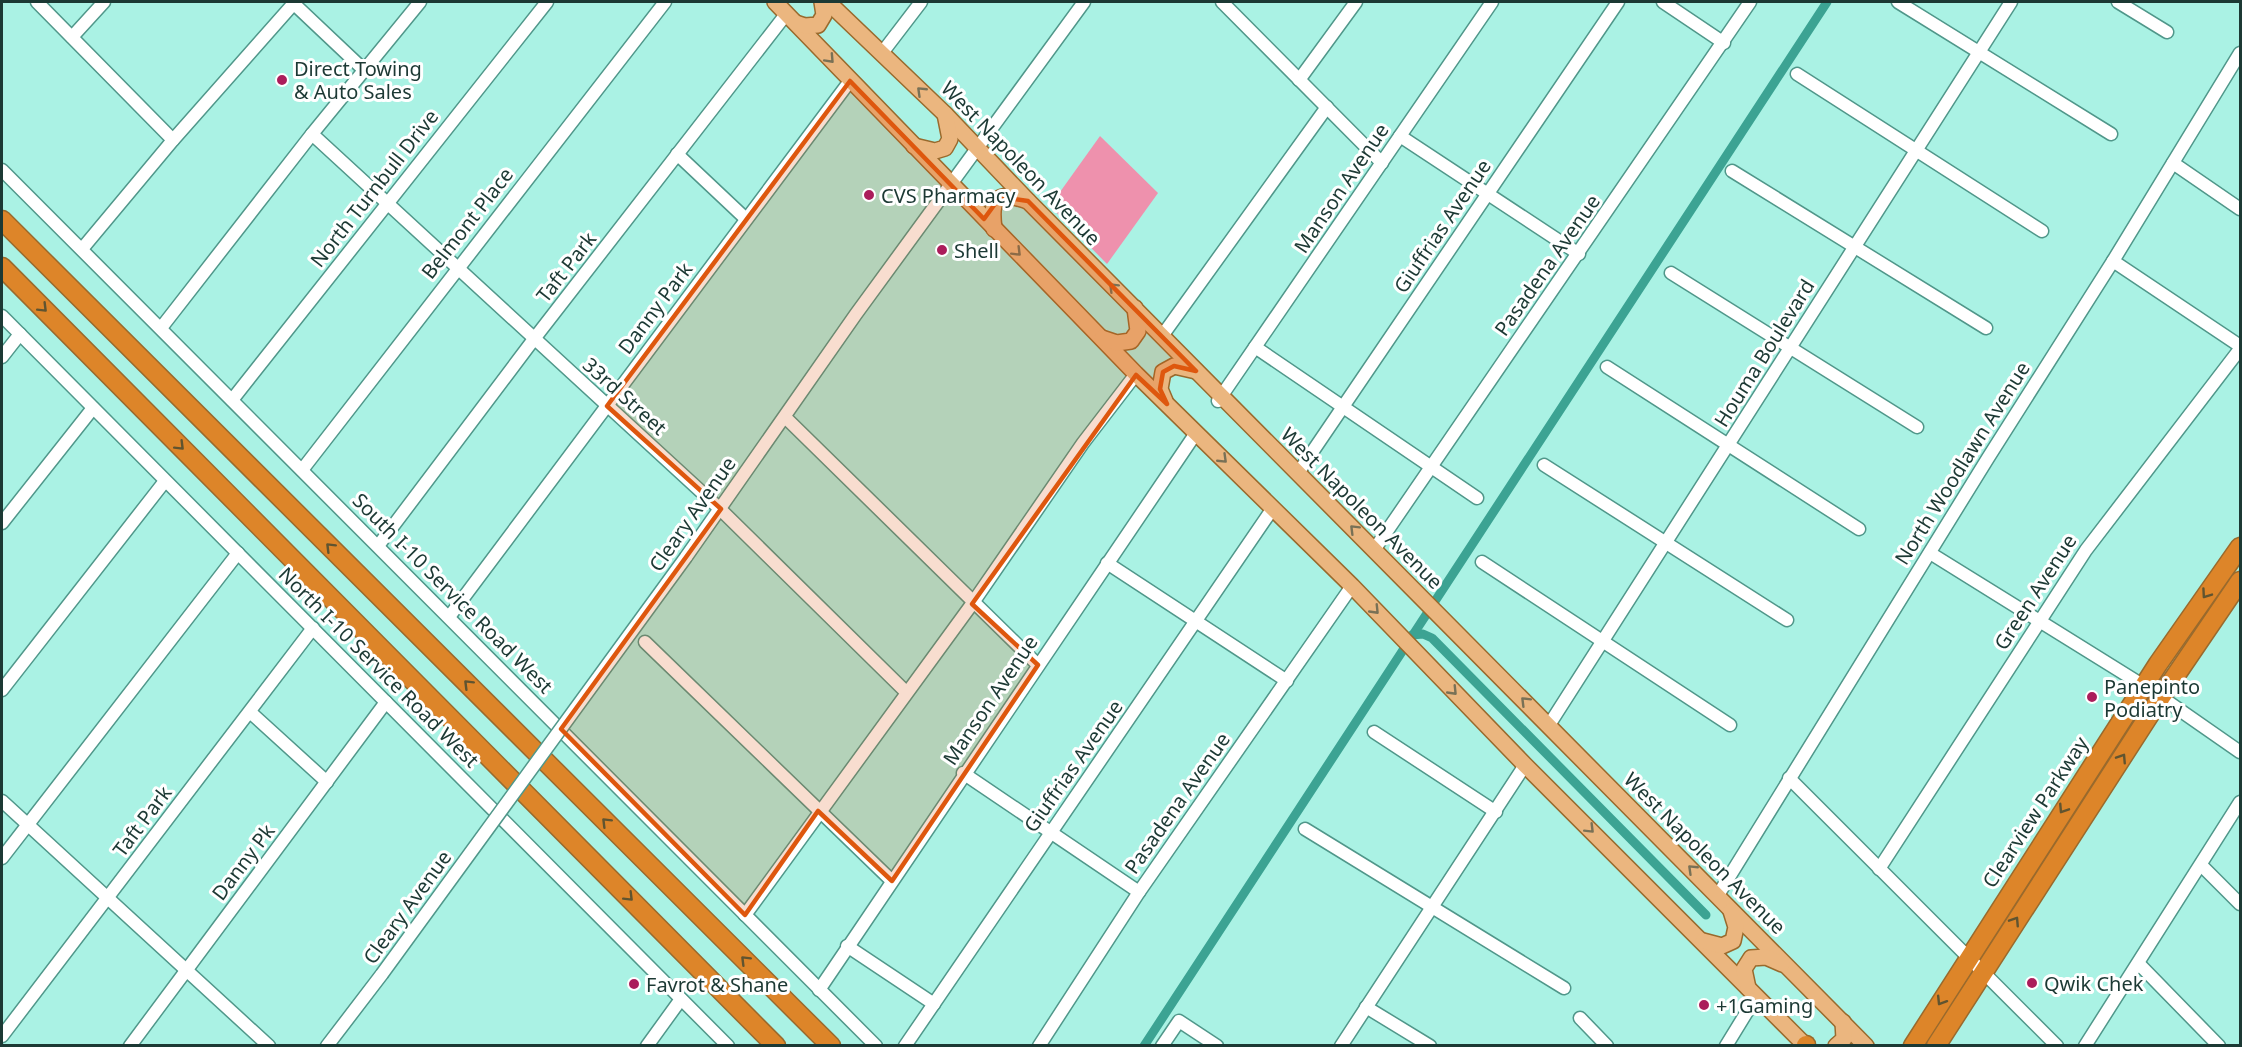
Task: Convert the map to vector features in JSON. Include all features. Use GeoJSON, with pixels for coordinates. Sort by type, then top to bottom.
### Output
{"type":"FeatureCollection","features":[{"type":"Feature","properties":{"kind":"highway"},"geometry":{"type":"LineString","coordinates":[[2,220],[831,1046]]}},
{"type":"Feature","properties":{"kind":"highway"},"geometry":{"type":"LineString","coordinates":[[2,267],[776,1046]]}},
{"type":"Feature","properties":{"kind":"highway","name":"Clearview Parkway"},"geometry":{"type":"LineString","coordinates":[[1913,1046],[2166,652],[2241,547]]}},
{"type":"Feature","properties":{"kind":"highway"},"geometry":{"type":"LineString","coordinates":[[1936,1046],[2161,697],[2241,581]]}},
{"type":"Feature","properties":{"kind":"highway"},"geometry":{"type":"LineString","coordinates":[[2161,697],[2155,688],[2169,663],[2166,652]]}},
{"type":"Feature","properties":{"kind":"highway"},"geometry":{"type":"LineString","coordinates":[[2139,731],[2136,722],[2150,696],[2144,686]]}},
{"type":"Feature","properties":{"kind":"main road"},"geometry":{"type":"LineString","coordinates":[[783,9],[805,26],[818,25],[824,15],[822,2]]}},
{"type":"Feature","properties":{"kind":"main road","name":"West Napoleon Avenue"},"geometry":{"type":"LineString","coordinates":[[828,2],[978,147],[1220,398],[1298,473],[1866,1046]]}},
{"type":"Feature","properties":{"kind":"main road"},"geometry":{"type":"LineString","coordinates":[[783,9],[1136,375],[1352,586],[1752,993],[1807,1045]]}},
{"type":"Feature","properties":{"kind":"main road"},"geometry":{"type":"LineString","coordinates":[[914,146],[935,151],[945,148],[950,139],[945,114]]}},
{"type":"Feature","properties":{"kind":"main road"},"geometry":{"type":"LineString","coordinates":[[994,229],[992,205],[996,200],[1007,195],[1028,201]]}},
{"type":"Feature","properties":{"kind":"main road"},"geometry":{"type":"LineString","coordinates":[[1102,338],[1117,343],[1131,341],[1138,331],[1135,308]]}},
{"type":"Feature","properties":{"kind":"main road"},"geometry":{"type":"LineString","coordinates":[[1167,404],[1160,389],[1163,372],[1174,366],[1196,371]]}},
{"type":"Feature","properties":{"kind":"main road"},"geometry":{"type":"LineString","coordinates":[[1701,940],[1722,946],[1733,941],[1736,927],[1731,909]]}},
{"type":"Feature","properties":{"kind":"main road"},"geometry":{"type":"LineString","coordinates":[[1752,993],[1744,969],[1751,958],[1766,957],[1787,966]]}},
{"type":"Feature","properties":{"kind":"main road"},"geometry":{"type":"LineString","coordinates":[[1836,1046],[1844,1039],[1843,1022]]}},
{"type":"Feature","properties":{"kind":"street"},"geometry":{"type":"LineString","coordinates":[[37,2],[173,140]]}},
{"type":"Feature","properties":{"kind":"street"},"geometry":{"type":"LineString","coordinates":[[72,37],[104,2]]}},
{"type":"Feature","properties":{"kind":"street"},"geometry":{"type":"LineString","coordinates":[[82,249],[173,140],[294,2],[364,70]]}},
{"type":"Feature","properties":{"kind":"street"},"geometry":{"type":"LineString","coordinates":[[161,328],[312,134],[420,2]]}},
{"type":"Feature","properties":{"kind":"street","name":"North Turnbull Drive"},"geometry":{"type":"LineString","coordinates":[[232,400],[547,2]]}},
{"type":"Feature","properties":{"kind":"street","name":"Belmont Place"},"geometry":{"type":"LineString","coordinates":[[303,470],[665,2]]}},
{"type":"Feature","properties":{"kind":"street"},"geometry":{"type":"LineString","coordinates":[[882,53],[921,2]]}},
{"type":"Feature","properties":{"kind":"street","name":"Cleary Avenue"},"geometry":{"type":"LineString","coordinates":[[327,1046],[686,557],[786,418],[856,314],[1084,2]]}},
{"type":"Feature","properties":{"kind":"street"},"geometry":{"type":"LineString","coordinates":[[1222,2],[1382,163]]}},
{"type":"Feature","properties":{"kind":"street"},"geometry":{"type":"LineString","coordinates":[[1299,80],[1356,2]]}},
{"type":"Feature","properties":{"kind":"street","name":"Manson Avenue"},"geometry":{"type":"LineString","coordinates":[[1220,398],[1492,2]]}},
{"type":"Feature","properties":{"kind":"street","name":"Giuffrias Avenue"},"geometry":{"type":"LineString","coordinates":[[1298,473],[1618,2]]}},
{"type":"Feature","properties":{"kind":"street"},"geometry":{"type":"LineString","coordinates":[[1663,2],[1724,43]]}},
{"type":"Feature","properties":{"kind":"street","name":"Pasadena Avenue"},"geometry":{"type":"LineString","coordinates":[[1374,550],[1750,2]]}},
{"type":"Feature","properties":{"kind":"street"},"geometry":{"type":"LineString","coordinates":[[1898,2],[2111,134]]}},
{"type":"Feature","properties":{"kind":"street","name":"Houma Boulevard"},"geometry":{"type":"LineString","coordinates":[[1549,725],[2011,2]]}},
{"type":"Feature","properties":{"kind":"street"},"geometry":{"type":"LineString","coordinates":[[2118,2],[2167,32]]}},
{"type":"Feature","properties":{"kind":"street","name":"Taft Park"},"geometry":{"type":"LineString","coordinates":[[378,546],[677,154],[783,9]]}},
{"type":"Feature","properties":{"kind":"street","name":"North Woodlawn Avenue"},"geometry":{"type":"LineString","coordinates":[[1718,895],[2238,61]]}},
{"type":"Feature","properties":{"kind":"street"},"geometry":{"type":"LineString","coordinates":[[1797,74],[2042,231]]}},
{"type":"Feature","properties":{"kind":"street","name":"Danny Park"},"geometry":{"type":"LineString","coordinates":[[449,617],[850,81]]}},
{"type":"Feature","properties":{"kind":"street"},"geometry":{"type":"LineString","coordinates":[[1162,336],[1327,107]]}},
{"type":"Feature","properties":{"kind":"street","name":"33rd Street"},"geometry":{"type":"LineString","coordinates":[[312,134],[720,509],[906,692]]}},
{"type":"Feature","properties":{"kind":"street"},"geometry":{"type":"LineString","coordinates":[[1400,136],[1579,254]]}},
{"type":"Feature","properties":{"kind":"street"},"geometry":{"type":"LineString","coordinates":[[677,154],[746,219]]}},
{"type":"Feature","properties":{"kind":"street"},"geometry":{"type":"LineString","coordinates":[[2173,164],[2241,209]]}},
{"type":"Feature","properties":{"kind":"street","name":"South I-10 Service Road West"},"geometry":{"type":"LineString","coordinates":[[2,170],[876,1046]]}},
{"type":"Feature","properties":{"kind":"street"},"geometry":{"type":"LineString","coordinates":[[1732,171],[1986,328]]}},
{"type":"Feature","properties":{"kind":"street"},"geometry":{"type":"LineString","coordinates":[[2114,261],[2241,347]]}},
{"type":"Feature","properties":{"kind":"street"},"geometry":{"type":"LineString","coordinates":[[1671,273],[1917,427]]}},
{"type":"Feature","properties":{"kind":"street","name":"North I-10 Service Road West"},"geometry":{"type":"LineString","coordinates":[[2,316],[728,1046]]}},
{"type":"Feature","properties":{"kind":"street"},"geometry":{"type":"LineString","coordinates":[[2,357],[20,334]]}},
{"type":"Feature","properties":{"kind":"street"},"geometry":{"type":"LineString","coordinates":[[1255,347],[1476,498]]}},
{"type":"Feature","properties":{"kind":"street","name":"Green Avenue"},"geometry":{"type":"LineString","coordinates":[[1879,869],[2039,621],[2122,500],[2241,347]]}},
{"type":"Feature","properties":{"kind":"street"},"geometry":{"type":"LineString","coordinates":[[1607,368],[1859,529]]}},
{"type":"Feature","properties":{"kind":"street"},"geometry":{"type":"LineString","coordinates":[[745,915],[818,811],[972,604],[1083,443],[1136,375]]}},
{"type":"Feature","properties":{"kind":"street"},"geometry":{"type":"LineString","coordinates":[[2,523],[93,408]]}},
{"type":"Feature","properties":{"kind":"street"},"geometry":{"type":"LineString","coordinates":[[786,418],[972,604],[1038,665]]}},
{"type":"Feature","properties":{"kind":"street","name":"Manson Avenue"},"geometry":{"type":"LineString","coordinates":[[819,990],[963,773],[1196,433]]}},
{"type":"Feature","properties":{"kind":"street"},"geometry":{"type":"LineString","coordinates":[[1544,465],[1787,620]]}},
{"type":"Feature","properties":{"kind":"street"},"geometry":{"type":"LineString","coordinates":[[2,690],[165,481]]}},
{"type":"Feature","properties":{"kind":"street","name":"Giuffrias Avenue"},"geometry":{"type":"LineString","coordinates":[[905,1046],[1273,508]]}},
{"type":"Feature","properties":{"kind":"street"},"geometry":{"type":"LineString","coordinates":[[2,858],[238,553]]}},
{"type":"Feature","properties":{"kind":"street"},"geometry":{"type":"LineString","coordinates":[[1930,553],[2144,686]]}},
{"type":"Feature","properties":{"kind":"street"},"geometry":{"type":"LineString","coordinates":[[1482,562],[1730,725]]}},
{"type":"Feature","properties":{"kind":"street"},"geometry":{"type":"LineString","coordinates":[[1107,563],[1287,681]]}},
{"type":"Feature","properties":{"kind":"street","name":"Pasadena Avenue"},"geometry":{"type":"LineString","coordinates":[[1038,1046],[1139,892],[1352,586]]}},
{"type":"Feature","properties":{"kind":"street","name":"Taft Park"},"geometry":{"type":"LineString","coordinates":[[2,1036],[313,628]]}},
{"type":"Feature","properties":{"kind":"street"},"geometry":{"type":"LineString","coordinates":[[645,642],[892,881]]}},
{"type":"Feature","properties":{"kind":"street"},"geometry":{"type":"LineString","coordinates":[[2161,697],[2241,752]]}},
{"type":"Feature","properties":{"kind":"street","name":"Danny Pk"},"geometry":{"type":"LineString","coordinates":[[130,1046],[386,702]]}},
{"type":"Feature","properties":{"kind":"street"},"geometry":{"type":"LineString","coordinates":[[250,712],[327,782]]}},
{"type":"Feature","properties":{"kind":"street"},"geometry":{"type":"LineString","coordinates":[[1374,732],[1496,812]]}},
{"type":"Feature","properties":{"kind":"street"},"geometry":{"type":"LineString","coordinates":[[1341,1046],[1526,765]]}},
{"type":"Feature","properties":{"kind":"street"},"geometry":{"type":"LineString","coordinates":[[963,773],[1139,892]]}},
{"type":"Feature","properties":{"kind":"street"},"geometry":{"type":"LineString","coordinates":[[1789,778],[1983,970],[2056,1046]]}},
{"type":"Feature","properties":{"kind":"street"},"geometry":{"type":"LineString","coordinates":[[2,801],[269,1046]]}},
{"type":"Feature","properties":{"kind":"street"},"geometry":{"type":"LineString","coordinates":[[2085,1046],[2241,802]]}},
{"type":"Feature","properties":{"kind":"street"},"geometry":{"type":"LineString","coordinates":[[1305,829],[1564,988]]}},
{"type":"Feature","properties":{"kind":"street"},"geometry":{"type":"LineString","coordinates":[[2201,865],[2241,904]]}},
{"type":"Feature","properties":{"kind":"street"},"geometry":{"type":"LineString","coordinates":[[847,946],[934,1004]]}},
{"type":"Feature","properties":{"kind":"street"},"geometry":{"type":"LineString","coordinates":[[2139,964],[2219,1046]]}},
{"type":"Feature","properties":{"kind":"street"},"geometry":{"type":"LineString","coordinates":[[1726,1046],[1752,993]]}},
{"type":"Feature","properties":{"kind":"street"},"geometry":{"type":"LineString","coordinates":[[647,1046],[681,999]]}},
{"type":"Feature","properties":{"kind":"street"},"geometry":{"type":"LineString","coordinates":[[1366,1007],[1430,1046]]}},
{"type":"Feature","properties":{"kind":"street"},"geometry":{"type":"LineString","coordinates":[[1580,1018],[1607,1046]]}},
{"type":"Feature","properties":{"kind":"street"},"geometry":{"type":"LineString","coordinates":[[1161,1046],[1179,1021],[1217,1046]]}},
{"type":"Feature","properties":{"kind":"highlighted area"},"geometry":{"type":"Polygon","coordinates":[[[850,81],[984,219],[1000,197],[1028,201],[1196,371],[1174,366],[1163,372],[1160,389],[1167,404],[1136,375],[972,604],[1038,665],[892,881],[818,811],[745,915],[561,729],[721,509],[607,406],[850,81]]]}},
{"type":"Feature","properties":{"kind":"shaded area"},"geometry":{"type":"Polygon","coordinates":[[[1100,136],[1158,193],[1107,264],[1050,206],[1100,136]]]}},
{"type":"Feature","properties":{"kind":"waterway"},"geometry":{"type":"LineString","coordinates":[[1144,1046],[1827,2]]}},
{"type":"Feature","properties":{"kind":"waterway"},"geometry":{"type":"LineString","coordinates":[[1412,635],[1423,634],[1432,638],[1706,915]]}},
{"type":"Feature","properties":{"kind":"place","name":"Direct Towing & Auto Sales"},"geometry":{"type":"Point","coordinates":[282,80]}},
{"type":"Feature","properties":{"kind":"place","name":"CVS Pharmacy"},"geometry":{"type":"Point","coordinates":[869,195]}},
{"type":"Feature","properties":{"kind":"place","name":"Shell"},"geometry":{"type":"Point","coordinates":[942,250]}},
{"type":"Feature","properties":{"kind":"place","name":"Panepinto Podiatry"},"geometry":{"type":"Point","coordinates":[2092,697]}},
{"type":"Feature","properties":{"kind":"place","name":"Qwik Chek"},"geometry":{"type":"Point","coordinates":[2032,983]}},
{"type":"Feature","properties":{"kind":"place","name":"Favrot & Shane"},"geometry":{"type":"Point","coordinates":[634,984]}},
{"type":"Feature","properties":{"kind":"place","name":"+1Gaming"},"geometry":{"type":"Point","coordinates":[1704,1005]}}]}
